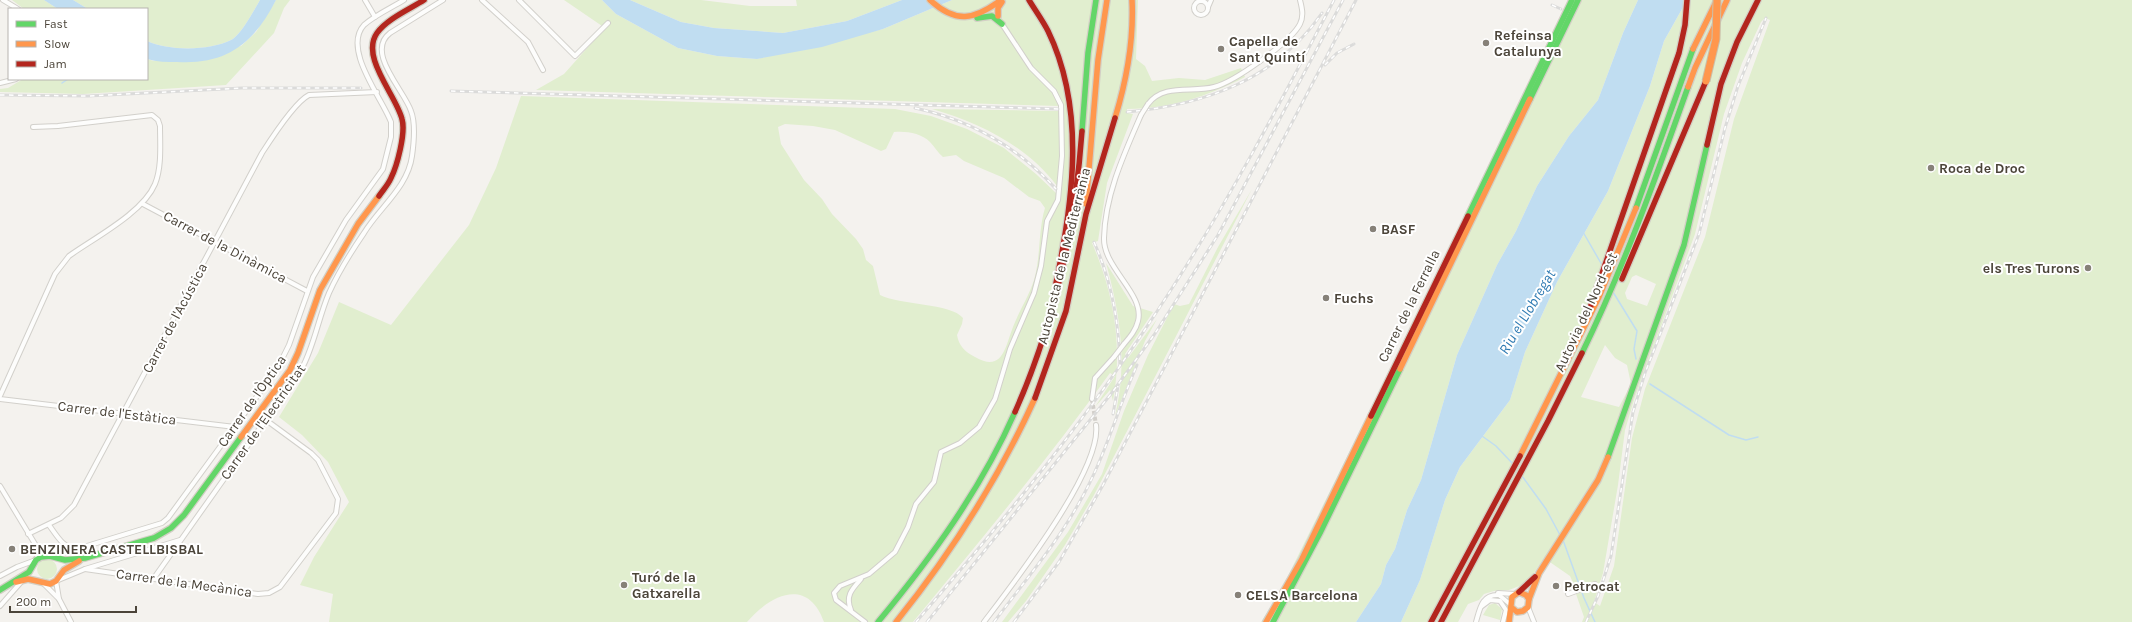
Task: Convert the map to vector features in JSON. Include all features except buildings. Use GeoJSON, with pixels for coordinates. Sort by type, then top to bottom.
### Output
{"type":"FeatureCollection","features":[{"type":"Feature","properties":{"kind":"main road"},"geometry":{"type":"LineString","coordinates":[[2,589],[26,579],[50,584],[71,565],[85,558],[154,538],[176,524],[290,370],[298,353],[324,281],[358,224],[391,179],[399,154],[403,120],[398,107],[372,57],[373,41],[382,27],[424,0]]}},
{"type":"Feature","properties":{"kind":"main road"},"geometry":{"type":"LineString","coordinates":[[930,0],[947,13],[965,18],[992,16],[1002,24]]}},
{"type":"Feature","properties":{"kind":"main road"},"geometry":{"type":"LineString","coordinates":[[965,18],[978,15],[989,10],[1003,0]]}},
{"type":"Feature","properties":{"kind":"main road"},"geometry":{"type":"LineString","coordinates":[[998,16],[998,8],[1003,0]]}},
{"type":"Feature","properties":{"kind":"main road","name":"Autopista de la Mediterrània"},"geometry":{"type":"LineString","coordinates":[[1006,429],[1031,365],[1053,296],[1066,228],[1072,159],[1072,114],[1064,76],[1049,33],[1029,0]]}},
{"type":"Feature","properties":{"kind":"main road"},"geometry":{"type":"LineString","coordinates":[[878,622],[924,565],[971,496],[987,469],[1006,429],[1023,399],[1041,352],[1053,313],[1068,251],[1077,188],[1089,48],[1096,0]]}},
{"type":"Feature","properties":{"kind":"main road"},"geometry":{"type":"LineString","coordinates":[[1083,226],[1091,155],[1098,60],[1107,0]]}},
{"type":"Feature","properties":{"kind":"main road","name":"Autopista de la Mediterrània"},"geometry":{"type":"LineString","coordinates":[[896,622],[936,572],[991,488],[1016,442],[1039,389],[1064,317],[1083,226],[1129,72],[1133,42],[1132,0]]}},
{"type":"Feature","properties":{"kind":"main road","name":"Carrer de la Ferralla"},"geometry":{"type":"LineString","coordinates":[[1266,622],[1302,559],[1572,0]]}},
{"type":"Feature","properties":{"kind":"main road","name":"Carrer de la Ferralla"},"geometry":{"type":"LineString","coordinates":[[1273,622],[1290,593],[1320,533],[1578,0]]}},
{"type":"Feature","properties":{"kind":"main road"},"geometry":{"type":"LineString","coordinates":[[1579,339],[1670,82],[1683,37],[1687,0]]}},
{"type":"Feature","properties":{"kind":"main road"},"geometry":{"type":"LineString","coordinates":[[1618,283],[1706,81],[1716,39],[1717,0]]}},
{"type":"Feature","properties":{"kind":"main road","name":"Autovia del Nord-est"},"geometry":{"type":"LineString","coordinates":[[1431,622],[1510,474],[1579,339],[1611,270],[1631,221],[1690,57],[1717,0]]}},
{"type":"Feature","properties":{"kind":"main road","name":"Autovia del Nord-est"},"geometry":{"type":"LineString","coordinates":[[1441,622],[1548,421],[1618,283],[1695,68],[1727,0]]}},
{"type":"Feature","properties":{"kind":"main road"},"geometry":{"type":"LineString","coordinates":[[1507,622],[1524,610],[1539,573],[1598,480],[1614,447],[1684,245],[1721,84],[1737,42],[1758,0]]}},
{"type":"Feature","properties":{"kind":"main road"},"geometry":{"type":"LineString","coordinates":[[989,10],[994,11],[1002,24]]}},
{"type":"Feature","properties":{"kind":"main road"},"geometry":{"type":"LineString","coordinates":[[2,589],[33,568],[37,560],[46,556],[65,560],[85,558]]}},
{"type":"Feature","properties":{"kind":"main road"},"geometry":{"type":"LineString","coordinates":[[52,557],[60,564],[60,574]]}},
{"type":"Feature","properties":{"kind":"main road"},"geometry":{"type":"LineString","coordinates":[[33,568],[34,576],[41,583]]}},
{"type":"Feature","properties":{"kind":"main road"},"geometry":{"type":"LineString","coordinates":[[1507,622],[1511,606],[1511,598],[1539,573]]}},
{"type":"Feature","properties":{"kind":"main road"},"geometry":{"type":"LineString","coordinates":[[1517,593],[1526,595],[1529,598]]}},
{"type":"Feature","properties":{"kind":"main road"},"geometry":{"type":"LineString","coordinates":[[1511,606],[1515,611],[1524,610]]}},
{"type":"Feature","properties":{"kind":"street"},"geometry":{"type":"LineString","coordinates":[[3,0],[16,8]]}},
{"type":"Feature","properties":{"kind":"street"},"geometry":{"type":"LineString","coordinates":[[365,0],[375,18]]}},
{"type":"Feature","properties":{"kind":"street","name":"Carrer de l'Òptica"},"geometry":{"type":"LineString","coordinates":[[49,525],[63,543],[70,548],[78,549],[159,525],[168,518],[284,358],[307,291],[346,220],[380,174],[385,163],[392,127],[377,92],[360,60],[357,48],[358,38],[362,29],[375,18],[404,0]]}},
{"type":"Feature","properties":{"kind":"street","name":"Carrer de l'Electricitat"},"geometry":{"type":"LineString","coordinates":[[154,578],[305,363],[333,286],[364,232],[396,191],[409,168],[412,152],[413,116],[408,103],[382,57],[381,48],[383,40],[390,33],[443,0]]}},
{"type":"Feature","properties":{"kind":"street"},"geometry":{"type":"LineString","coordinates":[[482,0],[528,42],[543,70]]}},
{"type":"Feature","properties":{"kind":"street"},"geometry":{"type":"LineString","coordinates":[[519,0],[575,56],[608,23]]}},
{"type":"Feature","properties":{"kind":"street"},"geometry":{"type":"LineString","coordinates":[[1208,8],[1205,2],[1200,0],[1194,6],[1196,13],[1200,15],[1204,14],[1208,8],[1211,0]]}},
{"type":"Feature","properties":{"kind":"street"},"geometry":{"type":"LineString","coordinates":[[1092,399],[1095,378],[1114,357],[1137,326],[1139,312],[1136,302],[1108,258],[1104,238],[1116,177],[1141,116],[1153,98],[1164,92],[1209,88],[1236,77],[1293,34],[1302,18],[1300,0]]}},
{"type":"Feature","properties":{"kind":"street"},"geometry":{"type":"LineString","coordinates":[[851,610],[848,600],[850,591],[862,578],[888,560],[901,543],[916,504],[934,482],[941,452],[960,443],[970,436],[987,415],[1001,383],[1010,349],[1034,293],[1043,254],[1047,221],[1058,200],[1062,149],[1061,105],[1054,91],[1031,68],[1002,24]]}},
{"type":"Feature","properties":{"kind":"street"},"geometry":{"type":"LineString","coordinates":[[0,83],[12,80]]}},
{"type":"Feature","properties":{"kind":"street","name":"Carrer de l'Acústica"},"geometry":{"type":"LineString","coordinates":[[28,534],[49,525],[66,515],[74,505],[268,144],[305,97],[314,94],[377,92]]}},
{"type":"Feature","properties":{"kind":"street"},"geometry":{"type":"LineString","coordinates":[[0,398],[38,309],[60,266],[69,256],[143,204],[155,184],[158,172],[160,126],[156,118],[149,115],[58,126],[33,126]]}},
{"type":"Feature","properties":{"kind":"street","name":"Carrer de la Dinàmica"},"geometry":{"type":"LineString","coordinates":[[143,204],[307,291]]}},
{"type":"Feature","properties":{"kind":"street","name":"Carrer de l'Estàtica"},"geometry":{"type":"LineString","coordinates":[[0,398],[234,427]]}},
{"type":"Feature","properties":{"kind":"street","name":"Carrer de la Mecànica"},"geometry":{"type":"LineString","coordinates":[[85,569],[258,594],[269,593],[285,583],[336,514],[338,499],[318,460],[311,453],[266,420]]}},
{"type":"Feature","properties":{"kind":"street"},"geometry":{"type":"LineString","coordinates":[[984,622],[1024,569],[1068,500],[1092,453],[1097,436],[1096,425]]}},
{"type":"Feature","properties":{"kind":"street"},"geometry":{"type":"LineString","coordinates":[[0,486],[35,544],[52,557]]}},
{"type":"Feature","properties":{"kind":"street"},"geometry":{"type":"LineString","coordinates":[[60,574],[72,574],[180,540]]}},
{"type":"Feature","properties":{"kind":"street"},"geometry":{"type":"LineString","coordinates":[[0,576],[16,567],[37,560],[38,554],[35,544]]}},
{"type":"Feature","properties":{"kind":"street"},"geometry":{"type":"LineString","coordinates":[[60,574],[72,574]]}},
{"type":"Feature","properties":{"kind":"street"},"geometry":{"type":"LineString","coordinates":[[59,599],[60,574]]}},
{"type":"Feature","properties":{"kind":"street"},"geometry":{"type":"LineString","coordinates":[[862,578],[840,586],[834,593],[836,600],[865,622]]}},
{"type":"Feature","properties":{"kind":"street"},"geometry":{"type":"LineString","coordinates":[[0,606],[18,584],[26,579]]}},
{"type":"Feature","properties":{"kind":"street"},"geometry":{"type":"LineString","coordinates":[[41,583],[59,599],[71,622]]}},
{"type":"Feature","properties":{"kind":"street"},"geometry":{"type":"LineString","coordinates":[[1568,594],[1594,584]]}},
{"type":"Feature","properties":{"kind":"street"},"geometry":{"type":"LineString","coordinates":[[1481,606],[1479,604],[1481,600],[1489,594],[1517,593]]}},
{"type":"Feature","properties":{"kind":"street"},"geometry":{"type":"LineString","coordinates":[[1476,622],[1481,606],[1487,597],[1494,595],[1503,597],[1511,606]]}},
{"type":"Feature","properties":{"kind":"street"},"geometry":{"type":"LineString","coordinates":[[1481,606],[1493,599],[1500,601],[1506,610],[1507,622]]}},
{"type":"Feature","properties":{"kind":"street"},"geometry":{"type":"LineString","coordinates":[[1524,610],[1532,620]]}},
{"type":"Feature","properties":{"kind":"green space"},"geometry":{"type":"Polygon","coordinates":[[[12,0],[44,0],[56,8],[23,8],[12,0]]]}},
{"type":"Feature","properties":{"kind":"green space"},"geometry":{"type":"Polygon","coordinates":[[[73,0],[260,0],[243,28],[235,37],[222,44],[201,48],[166,47],[148,41],[148,8],[86,8],[73,0]]]}},
{"type":"Feature","properties":{"kind":"green space"},"geometry":{"type":"Polygon","coordinates":[[[276,0],[290,0],[284,8],[274,33],[226,85],[83,94],[0,92],[0,89],[8,88],[21,80],[148,80],[148,59],[154,61],[241,46],[256,32],[276,0]]]}},
{"type":"Feature","properties":{"kind":"green space"},"geometry":{"type":"Polygon","coordinates":[[[564,0],[602,0],[616,14],[678,48],[717,56],[757,59],[883,29],[952,0],[1138,0],[1136,59],[1145,66],[1152,81],[1179,78],[1205,80],[1241,68],[1245,77],[1202,96],[1174,104],[1127,109],[1127,113],[1133,114],[1107,183],[1098,241],[1092,243],[1106,281],[1111,301],[1117,340],[1116,381],[1113,401],[1110,390],[1095,407],[1115,376],[1110,373],[1038,468],[913,622],[824,622],[817,608],[809,599],[799,595],[788,595],[767,604],[747,622],[329,622],[333,594],[300,585],[314,557],[349,502],[328,462],[302,435],[279,417],[318,353],[339,302],[391,325],[469,225],[496,168],[521,96],[895,109],[931,116],[967,129],[1004,148],[1036,174],[1056,193],[1057,186],[1045,172],[1032,159],[1017,148],[968,121],[932,109],[1058,111],[1058,106],[536,90],[564,74],[605,28],[564,0]],[[785,124],[778,127],[781,144],[804,180],[822,199],[832,214],[856,239],[863,249],[866,260],[873,266],[880,295],[899,301],[948,309],[957,313],[963,318],[957,335],[959,342],[965,351],[984,361],[992,362],[1002,356],[1015,321],[1034,280],[1038,262],[1041,226],[1045,208],[1040,201],[1029,197],[1004,178],[964,161],[956,155],[943,157],[930,142],[922,136],[909,132],[894,132],[886,149],[881,151],[835,130],[813,126],[785,124]]]}},
{"type":"Feature","properties":{"kind":"green space"},"geometry":{"type":"Polygon","coordinates":[[[630,0],[701,0],[750,6],[797,6],[796,0],[902,0],[847,21],[783,33],[714,28],[681,22],[630,0]]]}},
{"type":"Feature","properties":{"kind":"green space"},"geometry":{"type":"Polygon","coordinates":[[[1569,0],[1638,0],[1623,33],[1598,100],[1569,136],[1537,186],[1516,231],[1497,265],[1457,355],[1421,480],[1407,510],[1395,549],[1386,565],[1381,584],[1356,622],[1261,622],[1280,592],[1382,386],[1569,0]]]}},
{"type":"Feature","properties":{"kind":"green space"},"geometry":{"type":"Polygon","coordinates":[[[1687,0],[2132,0],[2132,622],[1582,622],[1584,617],[1576,594],[1579,593],[1577,586],[1575,587],[1570,576],[1544,558],[1527,583],[1509,590],[1494,591],[1484,594],[1479,600],[1468,604],[1458,622],[1401,622],[1420,580],[1445,500],[1460,467],[1510,400],[1525,352],[1557,282],[1608,191],[1650,86],[1664,41],[1687,0]],[[1765,18],[1761,22],[1742,63],[1724,114],[1695,234],[1634,400],[1625,430],[1618,485],[1603,573],[1594,602],[1600,606],[1614,566],[1632,438],[1645,389],[1705,237],[1734,119],[1770,20],[1765,18]],[[1636,275],[1632,277],[1625,293],[1627,299],[1647,306],[1656,284],[1636,275]],[[1605,345],[1581,397],[1619,407],[1631,384],[1627,365],[1615,358],[1605,345]]]}},
{"type":"Feature","properties":{"kind":"green space"},"geometry":{"type":"Polygon","coordinates":[[[1252,189],[1094,495],[1065,545],[1026,601],[1008,622],[1002,622],[1068,532],[1102,474],[1124,411],[1148,355],[1174,304],[1180,306],[1189,304],[1218,247],[1252,189]]]}},
{"type":"Feature","properties":{"kind":"green space"},"geometry":{"type":"Polygon","coordinates":[[[1106,263],[1133,306],[1153,312],[1125,354],[1128,358],[1157,319],[1145,341],[1115,416],[1121,377],[1121,339],[1115,301],[1106,263]]]}},
{"type":"Feature","properties":{"kind":"green space"},"geometry":{"type":"Polygon","coordinates":[[[47,559],[54,562],[57,569],[54,576],[47,579],[40,576],[37,569],[40,562],[47,559]]]}},
{"type":"Feature","properties":{"kind":"green space"},"geometry":{"type":"Polygon","coordinates":[[[1495,603],[1502,609],[1500,620],[1483,615],[1489,605],[1495,603]]]}},
{"type":"Feature","properties":{"kind":"water"},"geometry":{"type":"Polygon","coordinates":[[[44,0],[73,0],[86,8],[56,8],[44,0]]]}},
{"type":"Feature","properties":{"kind":"water"},"geometry":{"type":"Polygon","coordinates":[[[260,0],[276,0],[258,28],[248,39],[237,48],[224,55],[210,60],[195,62],[162,62],[148,59],[148,41],[166,47],[177,48],[201,48],[222,44],[235,37],[251,16],[260,0]]]}},
{"type":"Feature","properties":{"kind":"water"},"geometry":{"type":"Polygon","coordinates":[[[602,0],[630,0],[681,22],[714,28],[783,33],[847,21],[902,0],[952,0],[883,29],[822,47],[757,59],[717,56],[678,48],[616,14],[602,0]]]}},
{"type":"Feature","properties":{"kind":"water","name":"Riu el Llobregat"},"geometry":{"type":"Polygon","coordinates":[[[1638,0],[1687,0],[1664,41],[1650,86],[1608,191],[1557,282],[1525,352],[1510,400],[1460,467],[1445,500],[1420,580],[1401,622],[1356,622],[1381,584],[1386,565],[1395,549],[1407,510],[1421,480],[1457,355],[1497,265],[1516,231],[1537,186],[1569,136],[1598,100],[1623,33],[1638,0]]]}},
{"type":"Feature","properties":{"kind":"waterway"},"geometry":{"type":"LineString","coordinates":[[62,83],[66,80]]}},
{"type":"Feature","properties":{"kind":"waterway"},"geometry":{"type":"LineString","coordinates":[[1583,232],[1602,265]]}},
{"type":"Feature","properties":{"kind":"waterway"},"geometry":{"type":"LineString","coordinates":[[1613,292],[1637,331],[1634,349],[1636,359]]}},
{"type":"Feature","properties":{"kind":"waterway"},"geometry":{"type":"LineString","coordinates":[[1650,384],[1729,435],[1746,440],[1758,437]]}},
{"type":"Feature","properties":{"kind":"waterway"},"geometry":{"type":"LineString","coordinates":[[1482,436],[1496,446],[1513,464]]}},
{"type":"Feature","properties":{"kind":"waterway"},"geometry":{"type":"LineString","coordinates":[[1522,476],[1546,509],[1560,535]]}},
{"type":"Feature","properties":{"kind":"waterway"},"geometry":{"type":"LineString","coordinates":[[1563,540],[1584,598],[1595,622]]}},
{"type":"Feature","properties":{"kind":"tunnel"},"geometry":{"type":"LineString","coordinates":[[1092,399],[1096,425]]}},
{"type":"Feature","properties":{"kind":"railway"},"geometry":{"type":"LineString","coordinates":[[916,622],[1048,463],[1110,381],[1139,339],[1212,224],[1274,113],[1334,0]]}},
{"type":"Feature","properties":{"kind":"railway"},"geometry":{"type":"LineString","coordinates":[[927,622],[1111,394],[1154,335],[1218,235],[1343,0]]}},
{"type":"Feature","properties":{"kind":"railway"},"geometry":{"type":"LineString","coordinates":[[1014,622],[1059,562],[1103,485],[1356,0]]}},
{"type":"Feature","properties":{"kind":"railway"},"geometry":{"type":"LineString","coordinates":[[1552,5],[1561,9]]}},
{"type":"Feature","properties":{"kind":"railway"},"geometry":{"type":"LineString","coordinates":[[1127,112],[1183,103],[1236,85],[1260,72],[1283,56],[1304,36],[1322,13]]}},
{"type":"Feature","properties":{"kind":"railway"},"geometry":{"type":"LineString","coordinates":[[1586,622],[1598,596],[1611,556],[1633,412],[1645,373],[1699,234],[1725,128],[1738,86],[1766,18]]}},
{"type":"Feature","properties":{"kind":"railway"},"geometry":{"type":"LineString","coordinates":[[1325,65],[1337,53],[1354,44]]}},
{"type":"Feature","properties":{"kind":"railway"},"geometry":{"type":"LineString","coordinates":[[0,95],[88,96],[242,88],[361,88]]}},
{"type":"Feature","properties":{"kind":"railway"},"geometry":{"type":"LineString","coordinates":[[451,91],[1058,109]]}},
{"type":"Feature","properties":{"kind":"railway"},"geometry":{"type":"LineString","coordinates":[[915,108],[955,120],[992,137],[1026,160],[1056,189]]}},
{"type":"Feature","properties":{"kind":"railway"},"geometry":{"type":"LineString","coordinates":[[1094,242],[1106,272],[1110,287],[1116,318],[1120,366]]}},
{"type":"Feature","properties":{"kind":"railway"},"geometry":{"type":"LineString","coordinates":[[994,622],[1060,534],[1088,487],[1103,453],[1137,365]]}},
{"type":"Feature","properties":{"kind":"railway"},"geometry":{"type":"LineString","coordinates":[[1113,414],[1118,386]]}},
{"type":"Feature","properties":{"kind":"traffic: fast"},"geometry":{"type":"LineString","coordinates":[[1082,131],[1088,53],[1096,0]]}},
{"type":"Feature","properties":{"kind":"traffic: fast"},"geometry":{"type":"LineString","coordinates":[[1468,216],[1572,0]]}},
{"type":"Feature","properties":{"kind":"traffic: fast"},"geometry":{"type":"LineString","coordinates":[[1530,99],[1578,0]]}},
{"type":"Feature","properties":{"kind":"traffic: fast"},"geometry":{"type":"LineString","coordinates":[[977,18],[992,16],[1002,24]]}},
{"type":"Feature","properties":{"kind":"traffic: fast"},"geometry":{"type":"LineString","coordinates":[[1636,208],[1693,49]]}},
{"type":"Feature","properties":{"kind":"traffic: fast"},"geometry":{"type":"LineString","coordinates":[[1582,353],[1626,255],[1688,87]]}},
{"type":"Feature","properties":{"kind":"traffic: fast"},"geometry":{"type":"LineString","coordinates":[[1608,457],[1684,245],[1707,145]]}},
{"type":"Feature","properties":{"kind":"traffic: fast"},"geometry":{"type":"LineString","coordinates":[[1273,622],[1320,533],[1400,369]]}},
{"type":"Feature","properties":{"kind":"traffic: fast"},"geometry":{"type":"LineString","coordinates":[[878,622],[917,573],[954,522],[987,468],[1015,412]]}},
{"type":"Feature","properties":{"kind":"traffic: fast"},"geometry":{"type":"LineString","coordinates":[[0,590],[29,572],[36,560],[41,557],[50,556],[65,560],[85,558],[154,538],[171,528],[184,515],[241,437]]}},
{"type":"Feature","properties":{"kind":"traffic: slow"},"geometry":{"type":"LineString","coordinates":[[930,0],[939,8],[957,16],[974,15],[982,12],[1001,0]]}},
{"type":"Feature","properties":{"kind":"traffic: slow"},"geometry":{"type":"LineString","coordinates":[[1086,204],[1098,60],[1107,0]]}},
{"type":"Feature","properties":{"kind":"traffic: slow"},"geometry":{"type":"LineString","coordinates":[[1115,118],[1129,60],[1132,30],[1132,0]]}},
{"type":"Feature","properties":{"kind":"traffic: slow"},"geometry":{"type":"LineString","coordinates":[[1693,49],[1717,0]]}},
{"type":"Feature","properties":{"kind":"traffic: slow"},"geometry":{"type":"LineString","coordinates":[[1706,81],[1716,39],[1717,0]]}},
{"type":"Feature","properties":{"kind":"traffic: slow"},"geometry":{"type":"LineString","coordinates":[[1688,87],[1695,68],[1727,0]]}},
{"type":"Feature","properties":{"kind":"traffic: slow"},"geometry":{"type":"LineString","coordinates":[[998,16],[998,8],[1002,2]]}},
{"type":"Feature","properties":{"kind":"traffic: slow"},"geometry":{"type":"LineString","coordinates":[[1400,369],[1530,99]]}},
{"type":"Feature","properties":{"kind":"traffic: slow"},"geometry":{"type":"LineString","coordinates":[[241,437],[290,370],[298,353],[320,290],[358,224],[379,196]]}},
{"type":"Feature","properties":{"kind":"traffic: slow"},"geometry":{"type":"LineString","coordinates":[[1520,456],[1599,297],[1636,208]]}},
{"type":"Feature","properties":{"kind":"traffic: slow"},"geometry":{"type":"LineString","coordinates":[[896,622],[937,569],[973,514],[1006,458],[1035,398]]}},
{"type":"Feature","properties":{"kind":"traffic: slow"},"geometry":{"type":"LineString","coordinates":[[1266,622],[1302,559],[1371,416]]}},
{"type":"Feature","properties":{"kind":"traffic: slow"},"geometry":{"type":"LineString","coordinates":[[1529,599],[1539,573],[1598,480],[1608,457]]}},
{"type":"Feature","properties":{"kind":"traffic: slow"},"geometry":{"type":"LineString","coordinates":[[16,582],[28,579],[50,584],[56,581],[64,570],[79,561]]}},
{"type":"Feature","properties":{"kind":"traffic: slow"},"geometry":{"type":"LineString","coordinates":[[1509,622],[1512,597],[1519,592],[1526,595],[1529,599],[1528,607],[1523,611],[1517,612],[1511,607]]}},
{"type":"Feature","properties":{"kind":"traffic: jam"},"geometry":{"type":"LineString","coordinates":[[379,196],[390,181],[396,166],[402,141],[403,125],[399,109],[376,64],[373,53],[373,43],[381,28],[424,0]]}},
{"type":"Feature","properties":{"kind":"traffic: jam"},"geometry":{"type":"LineString","coordinates":[[1029,0],[1048,31],[1060,61],[1068,92],[1072,124],[1073,156],[1071,188],[1056,283]]}},
{"type":"Feature","properties":{"kind":"traffic: jam"},"geometry":{"type":"LineString","coordinates":[[1590,308],[1679,53],[1685,25],[1687,0]]}},
{"type":"Feature","properties":{"kind":"traffic: jam"},"geometry":{"type":"LineString","coordinates":[[1707,145],[1721,84],[1737,42],[1758,0]]}},
{"type":"Feature","properties":{"kind":"traffic: jam"},"geometry":{"type":"LineString","coordinates":[[1622,279],[1706,81]]}},
{"type":"Feature","properties":{"kind":"traffic: jam"},"geometry":{"type":"LineString","coordinates":[[1035,398],[1066,311],[1086,214],[1115,118]]}},
{"type":"Feature","properties":{"kind":"traffic: jam"},"geometry":{"type":"LineString","coordinates":[[1015,412],[1041,344],[1061,274],[1074,204],[1082,131]]}},
{"type":"Feature","properties":{"kind":"traffic: jam"},"geometry":{"type":"LineString","coordinates":[[1371,416],[1468,216]]}},
{"type":"Feature","properties":{"kind":"traffic: jam"},"geometry":{"type":"LineString","coordinates":[[1441,622],[1548,421],[1582,353]]}},
{"type":"Feature","properties":{"kind":"traffic: jam"},"geometry":{"type":"LineString","coordinates":[[1431,622],[1520,456]]}},
{"type":"Feature","properties":{"kind":"traffic: jam"},"geometry":{"type":"LineString","coordinates":[[1519,592],[1535,577]]}},
{"type":"Feature","properties":{"kind":"place","name":"Refeinsa Catalunya"},"geometry":{"type":"Point","coordinates":[1486,43]}},
{"type":"Feature","properties":{"kind":"place","name":"Capella de Sant Quintí"},"geometry":{"type":"Point","coordinates":[1221,49]}},
{"type":"Feature","properties":{"kind":"place","name":"Roca de Droc"},"geometry":{"type":"Point","coordinates":[1931,168]}},
{"type":"Feature","properties":{"kind":"place","name":"BASF"},"geometry":{"type":"Point","coordinates":[1373,229]}},
{"type":"Feature","properties":{"kind":"place","name":"els Tres Turons"},"geometry":{"type":"Point","coordinates":[2088,268]}},
{"type":"Feature","properties":{"kind":"place","name":"Fuchs"},"geometry":{"type":"Point","coordinates":[1326,298]}},
{"type":"Feature","properties":{"kind":"place","name":"BENZINERA CASTELLBISBAL"},"geometry":{"type":"Point","coordinates":[12,549]}},
{"type":"Feature","properties":{"kind":"place","name":"Turó de la Gatxarella"},"geometry":{"type":"Point","coordinates":[624,585]}},
{"type":"Feature","properties":{"kind":"place","name":"Petrocat"},"geometry":{"type":"Point","coordinates":[1556,586]}},
{"type":"Feature","properties":{"kind":"place","name":"CELSA Barcelona"},"geometry":{"type":"Point","coordinates":[1238,595]}}]}
